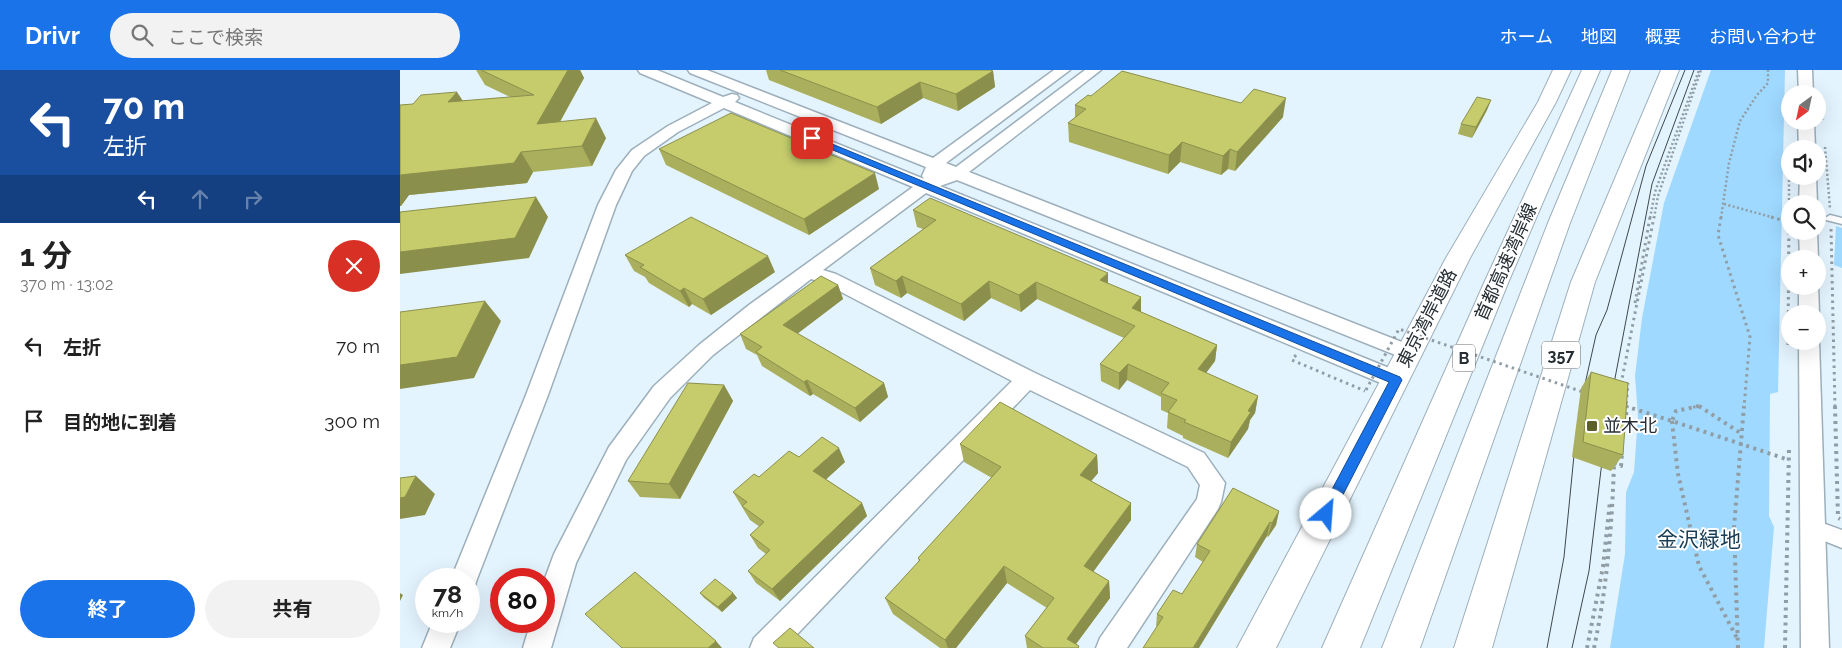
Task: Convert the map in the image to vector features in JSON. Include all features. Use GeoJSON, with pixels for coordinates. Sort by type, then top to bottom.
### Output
{"type":"FeatureCollection","features":[{"type":"Feature","properties":{"kind":"highway","name":"東京湾岸道路"},"geometry":{"type":"LineString","coordinates":[[1256,648],[1396,380],[1405,341],[1458,258],[1547,102],[1562,70]]}},
{"type":"Feature","properties":{"kind":"highway","name":"首都高速湾岸線"},"geometry":{"type":"LineString","coordinates":[[1341,648],[1496,283],[1591,70]]}},
{"type":"Feature","properties":{"kind":"highway","name":"首都高速湾岸線"},"geometry":{"type":"LineString","coordinates":[[1401,648],[1560,222],[1621,70]]}},
{"type":"Feature","properties":{"kind":"highway","name":"357"},"geometry":{"type":"LineString","coordinates":[[1473,648],[1583,282],[1670,70]]}},
{"type":"Feature","properties":{"kind":"street"},"geometry":{"type":"LineString","coordinates":[[645,70],[1396,380]]}},
{"type":"Feature","properties":{"kind":"street"},"geometry":{"type":"LineString","coordinates":[[695,70],[957,174],[1405,341]]}},
{"type":"Feature","properties":{"kind":"street"},"geometry":{"type":"LineString","coordinates":[[926,185],[935,164],[1063,70]]}},
{"type":"Feature","properties":{"kind":"street"},"geometry":{"type":"LineString","coordinates":[[537,648],[563,562],[617,454],[662,392],[706,350],[756,310],[926,185],[957,174],[1094,70]]}},
{"type":"Feature","properties":{"kind":"street"},"geometry":{"type":"LineString","coordinates":[[1805,70],[1806,85]]}},
{"type":"Feature","properties":{"kind":"street"},"geometry":{"type":"LineString","coordinates":[[468,568],[537,395],[607,205],[624,170],[638,154],[674,128],[747,91]]}},
{"type":"Feature","properties":{"kind":"street"},"geometry":{"type":"LineString","coordinates":[[1830,218],[1842,221]]}},
{"type":"Feature","properties":{"kind":"street"},"geometry":{"type":"LineString","coordinates":[[809,272],[829,278],[1027,379],[1196,460],[1213,483],[1209,502],[1110,648]]}},
{"type":"Feature","properties":{"kind":"street"},"geometry":{"type":"LineString","coordinates":[[1809,350],[1815,648]]}},
{"type":"Feature","properties":{"kind":"street"},"geometry":{"type":"LineString","coordinates":[[764,648],[1027,379]]}},
{"type":"Feature","properties":{"kind":"street"},"geometry":{"type":"LineString","coordinates":[[1814,528],[1842,539]]}},
{"type":"Feature","properties":{"kind":"street"},"geometry":{"type":"LineString","coordinates":[[436,648],[442,633]]}},
{"type":"Feature","properties":{"kind":"path"},"geometry":{"type":"LineString","coordinates":[[1621,391],[1622,375],[1658,196],[1700,70]]}},
{"type":"Feature","properties":{"kind":"path"},"geometry":{"type":"LineString","coordinates":[[1738,648],[1734,528],[1750,338],[1718,235],[1729,163],[1740,121],[1756,96],[1768,83],[1768,70]]}},
{"type":"Feature","properties":{"kind":"path"},"geometry":{"type":"LineString","coordinates":[[1825,139],[1830,218],[1838,518],[1842,522]]}},
{"type":"Feature","properties":{"kind":"path"},"geometry":{"type":"LineString","coordinates":[[1724,204],[1781,220]]}},
{"type":"Feature","properties":{"kind":"path"},"geometry":{"type":"LineString","coordinates":[[1361,398],[1405,341],[1404,322]]}},
{"type":"Feature","properties":{"kind":"path"},"geometry":{"type":"LineString","coordinates":[[1390,326],[1405,341],[1587,393]]}},
{"type":"Feature","properties":{"kind":"path"},"geometry":{"type":"LineString","coordinates":[[1292,360],[1366,390]]}},
{"type":"Feature","properties":{"kind":"path"},"geometry":{"type":"LineString","coordinates":[[1622,382],[1628,384],[1626,416]]}},
{"type":"Feature","properties":{"kind":"path"},"geometry":{"type":"LineString","coordinates":[[1619,404],[1789,460]]}},
{"type":"Feature","properties":{"kind":"path"},"geometry":{"type":"LineString","coordinates":[[1738,639],[1699,566],[1678,474],[1672,421],[1676,411],[1699,406],[1742,434]]}},
{"type":"Feature","properties":{"kind":"path"},"geometry":{"type":"LineString","coordinates":[[1614,463],[1621,466],[1623,446]]}},
{"type":"Feature","properties":{"kind":"path"},"geometry":{"type":"LineString","coordinates":[[1587,648],[1603,567],[1615,454]]}},
{"type":"Feature","properties":{"kind":"path"},"geometry":{"type":"LineString","coordinates":[[1594,648],[1601,614],[1612,526],[1612,481]]}},
{"type":"Feature","properties":{"kind":"green space","name":"金沢緑地"},"geometry":{"type":"Polygon","coordinates":[[[1711,70],[1785,70],[1785,85],[1781,85],[1781,130],[1784,130],[1783,140],[1781,140],[1782,185],[1778,392],[1770,394],[1769,516],[1774,527],[1764,648],[1610,648],[1625,554],[1626,492],[1634,472],[1638,417],[1635,376],[1642,318],[1664,203],[1711,70]]]}},
{"type":"Feature","properties":{"kind":"green space"},"geometry":{"type":"Polygon","coordinates":[[[1836,226],[1842,228],[1842,268],[1834,265],[1836,226]]]}},
{"type":"Feature","properties":{"kind":"building"},"geometry":{"type":"Polygon","coordinates":[[[481,70],[568,70],[537,124],[596,118],[582,146],[521,152],[514,163],[400,175],[400,105],[413,104],[421,95],[457,92],[448,102],[534,95],[481,70]]]}},
{"type":"Feature","properties":{"kind":"building"},"geometry":{"type":"Polygon","coordinates":[[[780,70],[993,71],[956,94],[920,82],[877,107],[780,70]]]}},
{"type":"Feature","properties":{"kind":"building"},"geometry":{"type":"Polygon","coordinates":[[[1122,71],[1241,103],[1254,89],[1286,98],[1237,152],[1230,149],[1223,156],[1182,142],[1169,155],[1068,123],[1086,109],[1075,105],[1088,95],[1091,96],[1122,71]]]}},
{"type":"Feature","properties":{"kind":"building"},"geometry":{"type":"Polygon","coordinates":[[[1477,97],[1491,100],[1476,127],[1461,124],[1477,97]]]}},
{"type":"Feature","properties":{"kind":"building"},"geometry":{"type":"Polygon","coordinates":[[[731,113],[875,173],[804,219],[659,149],[731,113]]]}},
{"type":"Feature","properties":{"kind":"building"},"geometry":{"type":"Polygon","coordinates":[[[536,197],[515,238],[400,252],[400,212],[536,197]]]}},
{"type":"Feature","properties":{"kind":"building"},"geometry":{"type":"Polygon","coordinates":[[[930,198],[1108,273],[1100,280],[1141,297],[1132,308],[1217,345],[1198,369],[1258,396],[1248,411],[1251,412],[1231,442],[1184,422],[1186,420],[1168,412],[1177,400],[1161,393],[1169,383],[1128,364],[1119,373],[1100,364],[1135,326],[1036,282],[1019,295],[989,281],[961,304],[902,276],[896,281],[870,268],[936,220],[913,210],[930,198]]]}},
{"type":"Feature","properties":{"kind":"building"},"geometry":{"type":"Polygon","coordinates":[[[691,217],[768,256],[703,299],[684,288],[680,291],[640,267],[644,265],[625,255],[691,217]]]}},
{"type":"Feature","properties":{"kind":"building"},"geometry":{"type":"Polygon","coordinates":[[[821,276],[838,285],[783,325],[884,383],[855,408],[807,380],[804,382],[756,352],[762,347],[740,334],[821,276]]]}},
{"type":"Feature","properties":{"kind":"building"},"geometry":{"type":"Polygon","coordinates":[[[485,301],[457,357],[400,365],[400,312],[485,301]]]}},
{"type":"Feature","properties":{"kind":"building"},"geometry":{"type":"Polygon","coordinates":[[[1591,372],[1628,383],[1623,455],[1583,442],[1591,372]]]}},
{"type":"Feature","properties":{"kind":"building"},"geometry":{"type":"Polygon","coordinates":[[[688,383],[724,385],[669,484],[628,481],[688,383]]]}},
{"type":"Feature","properties":{"kind":"building"},"geometry":{"type":"Polygon","coordinates":[[[1000,402],[1097,455],[1080,475],[1131,503],[1084,566],[1109,581],[1067,639],[1079,646],[1078,648],[1043,648],[1025,636],[1054,598],[1004,566],[945,640],[885,598],[920,560],[918,558],[1001,467],[960,444],[1000,402]]]}},
{"type":"Feature","properties":{"kind":"building"},"geometry":{"type":"Polygon","coordinates":[[[822,437],[839,448],[813,471],[862,503],[772,589],[748,571],[770,550],[750,535],[764,522],[742,506],[747,502],[733,492],[754,474],[759,477],[789,451],[799,457],[822,437]]]}},
{"type":"Feature","properties":{"kind":"building"},"geometry":{"type":"Polygon","coordinates":[[[416,476],[405,497],[400,498],[400,478],[416,476]]]}},
{"type":"Feature","properties":{"kind":"building"},"geometry":{"type":"Polygon","coordinates":[[[1233,488],[1279,511],[1272,523],[1270,522],[1193,648],[1143,648],[1163,617],[1157,614],[1173,590],[1182,594],[1210,551],[1197,544],[1233,488]]]}},
{"type":"Feature","properties":{"kind":"building"},"geometry":{"type":"Polygon","coordinates":[[[635,572],[716,641],[708,648],[622,648],[585,614],[635,572]]]}},
{"type":"Feature","properties":{"kind":"building"},"geometry":{"type":"Polygon","coordinates":[[[715,579],[733,593],[718,607],[700,593],[715,579]]]}},
{"type":"Feature","properties":{"kind":"building"},"geometry":{"type":"Polygon","coordinates":[[[790,628],[814,648],[779,648],[773,643],[790,628]]]}},
{"type":"Feature","properties":{"kind":"tram line"},"geometry":{"type":"LineString","coordinates":[[1583,393],[1596,335],[1607,310],[1646,166],[1685,70]]}},
{"type":"Feature","properties":{"kind":"tram line"},"geometry":{"type":"LineString","coordinates":[[1612,394],[1652,184],[1694,70]]}},
{"type":"Feature","properties":{"kind":"tram line"},"geometry":{"type":"LineString","coordinates":[[1547,648],[1564,557],[1575,445]]}},
{"type":"Feature","properties":{"kind":"tram line"},"geometry":{"type":"LineString","coordinates":[[1572,648],[1589,571],[1603,453]]}},
{"type":"Feature","properties":{"kind":"place","name":"並木北"},"geometry":{"type":"Point","coordinates":[1592,426]}},
{"type":"Feature","properties":{"kind":"route"},"geometry":{"type":"LineString","coordinates":[[812,138],[1396,380],[1326,514]]}}]}
